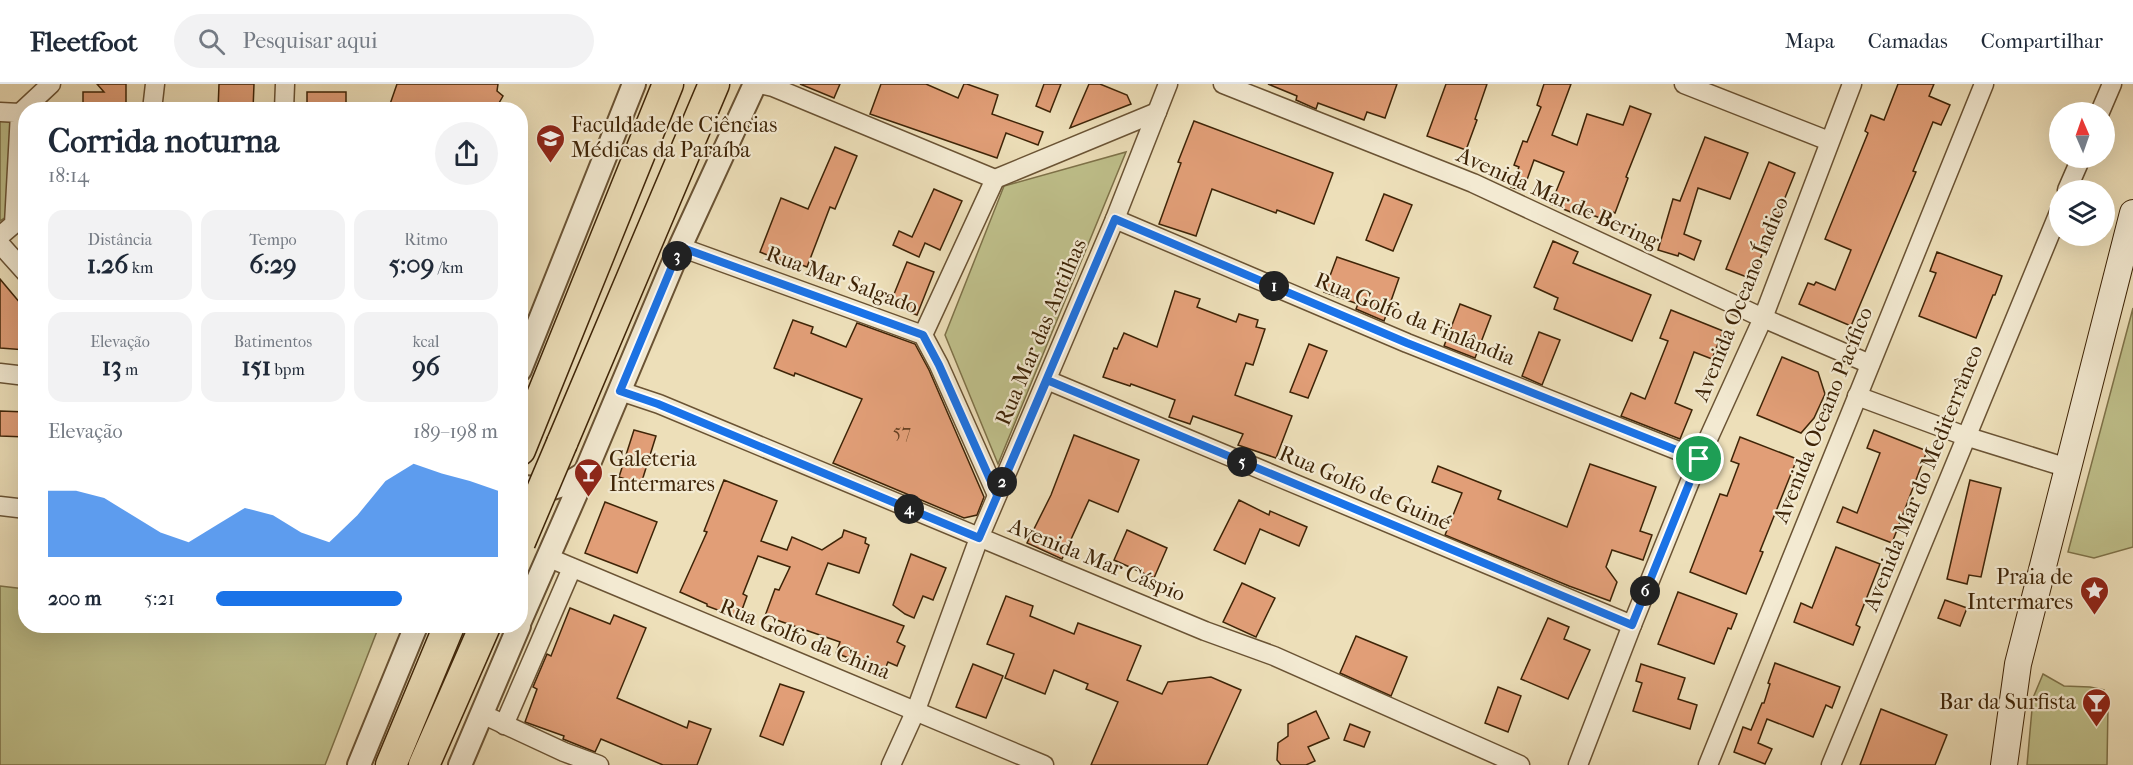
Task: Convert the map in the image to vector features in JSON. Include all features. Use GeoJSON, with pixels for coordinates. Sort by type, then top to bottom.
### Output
{"type":"FeatureCollection","features":[{"type":"Feature","properties":{"kind":"highway"},"geometry":{"type":"LineString","coordinates":[[528,433],[668,84]]}},
{"type":"Feature","properties":{"kind":"highway"},"geometry":{"type":"LineString","coordinates":[[528,523],[714,84]]}},
{"type":"Feature","properties":{"kind":"highway"},"geometry":{"type":"LineString","coordinates":[[391,765],[446,633]]}},
{"type":"Feature","properties":{"kind":"highway"},"geometry":{"type":"LineString","coordinates":[[424,765],[482,633]]}},
{"type":"Feature","properties":{"kind":"main road"},"geometry":{"type":"LineString","coordinates":[[2004,765],[2018,664],[2133,213]]}},
{"type":"Feature","properties":{"kind":"street"},"geometry":{"type":"LineString","coordinates":[[32,102],[51,84]]}},
{"type":"Feature","properties":{"kind":"street"},"geometry":{"type":"LineString","coordinates":[[153,102],[155,84]]}},
{"type":"Feature","properties":{"kind":"street"},"geometry":{"type":"LineString","coordinates":[[284,102],[285,84]]}},
{"type":"Feature","properties":{"kind":"street"},"geometry":{"type":"LineString","coordinates":[[528,350],[634,84]]}},
{"type":"Feature","properties":{"kind":"street"},"geometry":{"type":"LineString","coordinates":[[528,602],[680,247],[755,84]]}},
{"type":"Feature","properties":{"kind":"street"},"geometry":{"type":"LineString","coordinates":[[760,84],[995,179]]}},
{"type":"Feature","properties":{"kind":"street","name":"Rua Mar das Antilhas"},"geometry":{"type":"LineString","coordinates":[[891,765],[916,710],[979,538],[1115,219],[1168,84]]}},
{"type":"Feature","properties":{"kind":"street","name":"Avenida Mar de Bering"},"geometry":{"type":"LineString","coordinates":[[1223,84],[1473,183],[1763,318],[1870,364]]}},
{"type":"Feature","properties":{"kind":"street"},"geometry":{"type":"LineString","coordinates":[[1684,84],[1829,141]]}},
{"type":"Feature","properties":{"kind":"street","name":"Avenida Oceano Índico"},"geometry":{"type":"LineString","coordinates":[[1578,765],[1699,459],[1763,318],[1852,84]]}},
{"type":"Feature","properties":{"kind":"street","name":"Avenida Oceano Pacífico"},"geometry":{"type":"LineString","coordinates":[[1708,765],[1984,84]]}},
{"type":"Feature","properties":{"kind":"street"},"geometry":{"type":"LineString","coordinates":[[2104,102],[2112,84]]}},
{"type":"Feature","properties":{"kind":"street"},"geometry":{"type":"LineString","coordinates":[[0,111],[18,113]]}},
{"type":"Feature","properties":{"kind":"street"},"geometry":{"type":"LineString","coordinates":[[923,335],[995,179],[1157,112]]}},
{"type":"Feature","properties":{"kind":"street"},"geometry":{"type":"LineString","coordinates":[[13,233],[18,147]]}},
{"type":"Feature","properties":{"kind":"street","name":"Rua Golfo da Finlândia"},"geometry":{"type":"LineString","coordinates":[[1115,219],[1407,343],[1699,459]]}},
{"type":"Feature","properties":{"kind":"street","name":"Avenida Mar do Mediterrâneo"},"geometry":{"type":"LineString","coordinates":[[1831,765],[2049,236]]}},
{"type":"Feature","properties":{"kind":"street"},"geometry":{"type":"LineString","coordinates":[[0,244],[18,264]]}},
{"type":"Feature","properties":{"kind":"street","name":"Rua Mar Salgado"},"geometry":{"type":"LineString","coordinates":[[680,247],[923,335],[939,365],[997,495]]}},
{"type":"Feature","properties":{"kind":"street"},"geometry":{"type":"LineString","coordinates":[[0,373],[18,375]]}},
{"type":"Feature","properties":{"kind":"street","name":"Rua Golfo de Guiné"},"geometry":{"type":"LineString","coordinates":[[1047,380],[1632,625]]}},
{"type":"Feature","properties":{"kind":"street","name":"Avenida Mar Cáspio"},"geometry":{"type":"LineString","coordinates":[[620,391],[658,404],[1205,631],[1274,656],[1520,765]]}},
{"type":"Feature","properties":{"kind":"street"},"geometry":{"type":"LineString","coordinates":[[1857,396],[1965,436],[2068,468]]}},
{"type":"Feature","properties":{"kind":"street"},"geometry":{"type":"LineString","coordinates":[[528,487],[543,490],[566,486],[585,473]]}},
{"type":"Feature","properties":{"kind":"street"},"geometry":{"type":"LineString","coordinates":[[0,506],[18,508]]}},
{"type":"Feature","properties":{"kind":"street"},"geometry":{"type":"LineString","coordinates":[[528,533],[536,538],[547,557]]}},
{"type":"Feature","properties":{"kind":"street","name":"Rua Golfo da China"},"geometry":{"type":"LineString","coordinates":[[547,557],[1044,765]]}},
{"type":"Feature","properties":{"kind":"street"},"geometry":{"type":"LineString","coordinates":[[504,725],[572,568]]}},
{"type":"Feature","properties":{"kind":"street"},"geometry":{"type":"LineString","coordinates":[[359,765],[413,633]]}},
{"type":"Feature","properties":{"kind":"street"},"geometry":{"type":"LineString","coordinates":[[460,765],[516,633]]}},
{"type":"Feature","properties":{"kind":"street"},"geometry":{"type":"LineString","coordinates":[[482,714],[564,752],[599,765]]}},
{"type":"Feature","properties":{"kind":"green space"},"geometry":{"type":"Polygon","coordinates":[[[0,118],[10,122],[13,129],[6,217],[0,221],[0,118]]]}},
{"type":"Feature","properties":{"kind":"green space"},"geometry":{"type":"Polygon","coordinates":[[[1126,152],[998,464],[945,335],[1004,186],[1126,152]]]}},
{"type":"Feature","properties":{"kind":"green space"},"geometry":{"type":"Polygon","coordinates":[[[2133,308],[2133,547],[2094,558],[2068,552],[2133,308]]]}},
{"type":"Feature","properties":{"kind":"green space"},"geometry":{"type":"Polygon","coordinates":[[[0,586],[18,588],[18,633],[376,633],[325,765],[0,765],[0,586]]]}},
{"type":"Feature","properties":{"kind":"green space"},"geometry":{"type":"Polygon","coordinates":[[[2043,674],[2064,686],[2104,690],[2108,705],[2107,765],[2027,765],[2033,698],[2043,674]]]}},
{"type":"Feature","properties":{"kind":"building"},"geometry":{"type":"Polygon","coordinates":[[[97,84],[126,84],[126,102],[83,102],[83,92],[104,92],[97,84]]]}},
{"type":"Feature","properties":{"kind":"building"},"geometry":{"type":"Polygon","coordinates":[[[219,84],[254,84],[253,102],[218,102],[219,84]]]}},
{"type":"Feature","properties":{"kind":"building"},"geometry":{"type":"Polygon","coordinates":[[[397,84],[498,84],[497,91],[503,96],[500,102],[391,102],[397,84]]]}},
{"type":"Feature","properties":{"kind":"building"},"geometry":{"type":"Polygon","coordinates":[[[800,84],[840,84],[834,98],[800,84]]]}},
{"type":"Feature","properties":{"kind":"building"},"geometry":{"type":"Polygon","coordinates":[[[881,84],[926,84],[958,98],[964,84],[967,84],[998,95],[992,114],[1043,132],[1038,145],[1006,133],[997,158],[870,114],[881,84]]]}},
{"type":"Feature","properties":{"kind":"building"},"geometry":{"type":"Polygon","coordinates":[[[1044,84],[1061,84],[1050,112],[1036,106],[1044,84]]]}},
{"type":"Feature","properties":{"kind":"building"},"geometry":{"type":"Polygon","coordinates":[[[1089,84],[1100,84],[1127,95],[1131,104],[1070,128],[1089,84]]]}},
{"type":"Feature","properties":{"kind":"building"},"geometry":{"type":"Polygon","coordinates":[[[1268,84],[1397,84],[1385,118],[1367,112],[1364,120],[1318,103],[1316,109],[1296,100],[1297,96],[1268,84]]]}},
{"type":"Feature","properties":{"kind":"building"},"geometry":{"type":"Polygon","coordinates":[[[1446,84],[1487,84],[1466,150],[1427,136],[1446,84]]]}},
{"type":"Feature","properties":{"kind":"building"},"geometry":{"type":"Polygon","coordinates":[[[1544,84],[1571,84],[1552,135],[1577,145],[1587,114],[1623,125],[1630,106],[1651,114],[1626,177],[1628,178],[1615,213],[1610,211],[1606,220],[1575,209],[1573,213],[1551,204],[1564,172],[1534,160],[1523,191],[1511,187],[1519,167],[1514,165],[1523,141],[1527,142],[1541,107],[1537,105],[1544,84]]]}},
{"type":"Feature","properties":{"kind":"building"},"geometry":{"type":"Polygon","coordinates":[[[1898,84],[1934,84],[1929,96],[1950,105],[1941,125],[1933,122],[1913,171],[1916,172],[1851,326],[1799,304],[1808,283],[1814,285],[1816,282],[1835,290],[1851,250],[1825,239],[1868,133],[1865,131],[1871,115],[1884,120],[1898,84]]]}},
{"type":"Feature","properties":{"kind":"building"},"geometry":{"type":"Polygon","coordinates":[[[307,92],[346,92],[346,102],[307,102],[307,92]]]}},
{"type":"Feature","properties":{"kind":"building"},"geometry":{"type":"Polygon","coordinates":[[[1194,121],[1333,173],[1314,224],[1277,210],[1276,213],[1212,189],[1196,236],[1159,224],[1181,163],[1178,162],[1194,121]]]}},
{"type":"Feature","properties":{"kind":"building"},"geometry":{"type":"Polygon","coordinates":[[[1705,137],[1748,153],[1730,199],[1698,188],[1684,234],[1701,241],[1694,260],[1679,253],[1678,256],[1658,250],[1673,199],[1680,201],[1705,137]]]}},
{"type":"Feature","properties":{"kind":"building"},"geometry":{"type":"Polygon","coordinates":[[[835,147],[857,156],[835,209],[830,207],[807,267],[784,258],[782,261],[760,252],[781,198],[808,209],[835,147]]]}},
{"type":"Feature","properties":{"kind":"building"},"geometry":{"type":"Polygon","coordinates":[[[1769,162],[1795,173],[1752,279],[1726,269],[1769,162]]]}},
{"type":"Feature","properties":{"kind":"building"},"geometry":{"type":"Polygon","coordinates":[[[934,189],[962,201],[940,250],[925,243],[919,257],[893,245],[899,231],[912,237],[934,189]]]}},
{"type":"Feature","properties":{"kind":"building"},"geometry":{"type":"Polygon","coordinates":[[[1384,194],[1412,205],[1393,251],[1366,240],[1384,194]]]}},
{"type":"Feature","properties":{"kind":"building"},"geometry":{"type":"Polygon","coordinates":[[[1553,241],[1578,252],[1573,263],[1651,295],[1632,341],[1554,309],[1558,298],[1534,287],[1553,241]]]}},
{"type":"Feature","properties":{"kind":"building"},"geometry":{"type":"Polygon","coordinates":[[[1937,252],[2002,276],[1976,338],[1919,316],[1936,273],[1930,271],[1937,252]]]}},
{"type":"Feature","properties":{"kind":"building"},"geometry":{"type":"Polygon","coordinates":[[[1337,257],[1399,278],[1384,321],[1356,309],[1358,304],[1324,292],[1337,257]]]}},
{"type":"Feature","properties":{"kind":"building"},"geometry":{"type":"Polygon","coordinates":[[[907,262],[934,272],[917,315],[890,304],[907,262]]]}},
{"type":"Feature","properties":{"kind":"building"},"geometry":{"type":"Polygon","coordinates":[[[0,279],[18,300],[18,349],[0,348],[0,279]]]}},
{"type":"Feature","properties":{"kind":"building"},"geometry":{"type":"Polygon","coordinates":[[[1175,291],[1200,299],[1197,307],[1236,322],[1239,314],[1258,320],[1256,327],[1265,329],[1253,365],[1246,363],[1235,395],[1292,416],[1276,458],[1238,445],[1243,434],[1193,416],[1190,424],[1169,417],[1175,400],[1131,384],[1130,386],[1103,377],[1114,348],[1117,349],[1124,333],[1157,347],[1175,291]]]}},
{"type":"Feature","properties":{"kind":"building"},"geometry":{"type":"Polygon","coordinates":[[[1460,304],[1491,316],[1475,358],[1444,346],[1460,304]]]}},
{"type":"Feature","properties":{"kind":"building"},"geometry":{"type":"Polygon","coordinates":[[[1671,310],[1723,331],[1712,359],[1694,352],[1675,403],[1692,410],[1680,439],[1621,416],[1631,393],[1645,399],[1668,341],[1660,338],[1671,310]]]}},
{"type":"Feature","properties":{"kind":"building"},"geometry":{"type":"Polygon","coordinates":[[[793,320],[813,327],[811,333],[846,347],[857,323],[915,344],[929,370],[984,497],[977,515],[964,518],[833,463],[862,399],[795,373],[794,376],[774,368],[793,320]]]}},
{"type":"Feature","properties":{"kind":"building"},"geometry":{"type":"Polygon","coordinates":[[[1539,332],[1560,340],[1542,385],[1522,376],[1539,332]]]}},
{"type":"Feature","properties":{"kind":"building"},"geometry":{"type":"Polygon","coordinates":[[[1309,344],[1327,351],[1308,398],[1290,392],[1309,344]]]}},
{"type":"Feature","properties":{"kind":"building"},"geometry":{"type":"Polygon","coordinates":[[[1782,357],[1818,372],[1825,394],[1814,418],[1801,433],[1757,415],[1782,357]]]}},
{"type":"Feature","properties":{"kind":"building"},"geometry":{"type":"Polygon","coordinates":[[[0,411],[18,412],[18,437],[0,436],[0,411]]]}},
{"type":"Feature","properties":{"kind":"building"},"geometry":{"type":"Polygon","coordinates":[[[634,430],[656,436],[641,484],[619,477],[634,430]]]}},
{"type":"Feature","properties":{"kind":"building"},"geometry":{"type":"Polygon","coordinates":[[[1874,430],[1927,451],[1892,543],[1837,522],[1843,507],[1857,513],[1880,453],[1867,448],[1874,430]]]}},
{"type":"Feature","properties":{"kind":"building"},"geometry":{"type":"Polygon","coordinates":[[[1074,435],[1139,460],[1118,512],[1089,500],[1062,559],[1027,543],[1051,495],[1074,435]]]}},
{"type":"Feature","properties":{"kind":"building"},"geometry":{"type":"Polygon","coordinates":[[[1740,437],[1797,459],[1760,551],[1763,552],[1746,594],[1690,572],[1720,494],[1727,496],[1739,464],[1731,461],[1740,437]]]}},
{"type":"Feature","properties":{"kind":"building"},"geometry":{"type":"Polygon","coordinates":[[[1590,464],[1656,487],[1640,531],[1652,535],[1643,560],[1612,550],[1606,567],[1617,582],[1610,601],[1445,535],[1462,493],[1432,482],[1438,466],[1501,491],[1498,499],[1567,527],[1590,464]]]}},
{"type":"Feature","properties":{"kind":"building"},"geometry":{"type":"Polygon","coordinates":[[[724,480],[777,501],[761,541],[787,550],[792,537],[822,550],[842,537],[844,530],[866,538],[865,543],[869,545],[859,573],[828,563],[816,594],[904,626],[897,642],[905,646],[897,666],[888,662],[882,676],[864,669],[866,665],[836,653],[840,642],[765,616],[775,589],[779,590],[790,567],[758,556],[743,594],[747,596],[739,618],[707,606],[680,592],[707,532],[704,531],[724,480]]]}},
{"type":"Feature","properties":{"kind":"building"},"geometry":{"type":"Polygon","coordinates":[[[1970,480],[2001,488],[1981,577],[1969,575],[1967,584],[1947,579],[1970,480]]]}},
{"type":"Feature","properties":{"kind":"building"},"geometry":{"type":"Polygon","coordinates":[[[1239,500],[1269,515],[1270,511],[1307,527],[1299,546],[1260,529],[1245,564],[1214,550],[1239,500]]]}},
{"type":"Feature","properties":{"kind":"building"},"geometry":{"type":"Polygon","coordinates":[[[605,502],[657,522],[637,573],[585,553],[605,502]]]}},
{"type":"Feature","properties":{"kind":"building"},"geometry":{"type":"Polygon","coordinates":[[[1127,530],[1167,548],[1154,578],[1114,560],[1127,530]]]}},
{"type":"Feature","properties":{"kind":"building"},"geometry":{"type":"Polygon","coordinates":[[[1836,547],[1880,564],[1856,625],[1860,627],[1853,645],[1794,622],[1801,603],[1812,608],[1836,547]]]}},
{"type":"Feature","properties":{"kind":"building"},"geometry":{"type":"Polygon","coordinates":[[[911,554],[946,568],[933,600],[923,596],[914,618],[893,605],[911,554]]]}},
{"type":"Feature","properties":{"kind":"building"},"geometry":{"type":"Polygon","coordinates":[[[1242,583],[1275,598],[1256,637],[1223,622],[1242,583]]]}},
{"type":"Feature","properties":{"kind":"building"},"geometry":{"type":"Polygon","coordinates":[[[1678,592],[1737,614],[1731,629],[1728,628],[1714,664],[1658,644],[1678,592]]]}},
{"type":"Feature","properties":{"kind":"building"},"geometry":{"type":"Polygon","coordinates":[[[1006,596],[1033,606],[1030,616],[1074,634],[1078,623],[1141,646],[1127,680],[1162,694],[1168,682],[1211,677],[1241,690],[1207,765],[1091,765],[1118,702],[1086,689],[1088,684],[1054,670],[1045,694],[1005,678],[1014,654],[987,644],[1006,596]]]}},
{"type":"Feature","properties":{"kind":"building"},"geometry":{"type":"Polygon","coordinates":[[[1945,600],[1967,608],[1960,626],[1938,618],[1945,600]]]}},
{"type":"Feature","properties":{"kind":"building"},"geometry":{"type":"Polygon","coordinates":[[[570,608],[610,624],[614,615],[646,628],[617,698],[687,728],[689,721],[711,729],[697,765],[663,765],[601,739],[595,752],[563,739],[564,736],[525,722],[537,689],[533,687],[547,654],[551,656],[570,608]]]}},
{"type":"Feature","properties":{"kind":"building"},"geometry":{"type":"Polygon","coordinates":[[[1548,618],[1569,627],[1564,639],[1590,650],[1568,699],[1521,679],[1548,618]]]}},
{"type":"Feature","properties":{"kind":"building"},"geometry":{"type":"Polygon","coordinates":[[[1356,636],[1407,657],[1391,696],[1340,673],[1356,636]]]}},
{"type":"Feature","properties":{"kind":"building"},"geometry":{"type":"Polygon","coordinates":[[[1775,663],[1840,687],[1832,708],[1826,705],[1813,737],[1767,719],[1758,743],[1772,749],[1765,764],[1734,752],[1743,727],[1751,730],[1762,703],[1764,703],[1775,663]]]}},
{"type":"Feature","properties":{"kind":"building"},"geometry":{"type":"Polygon","coordinates":[[[973,664],[1003,676],[986,718],[956,707],[973,664]]]}},
{"type":"Feature","properties":{"kind":"building"},"geometry":{"type":"Polygon","coordinates":[[[1641,664],[1685,678],[1678,699],[1697,705],[1690,729],[1633,711],[1642,683],[1636,681],[1641,664]]]}},
{"type":"Feature","properties":{"kind":"building"},"geometry":{"type":"Polygon","coordinates":[[[780,684],[804,692],[783,745],[760,736],[780,684]]]}},
{"type":"Feature","properties":{"kind":"building"},"geometry":{"type":"Polygon","coordinates":[[[1498,687],[1521,696],[1508,732],[1485,723],[1498,687]]]}},
{"type":"Feature","properties":{"kind":"building"},"geometry":{"type":"Polygon","coordinates":[[[1881,709],[1947,735],[1935,765],[1860,765],[1881,709]]]}},
{"type":"Feature","properties":{"kind":"building"},"geometry":{"type":"Polygon","coordinates":[[[1316,711],[1329,738],[1308,747],[1315,761],[1306,765],[1281,765],[1277,760],[1278,743],[1288,736],[1288,724],[1316,711]]]}},
{"type":"Feature","properties":{"kind":"building"},"geometry":{"type":"Polygon","coordinates":[[[1350,724],[1370,732],[1364,747],[1344,740],[1350,724]]]}},
{"type":"Feature","properties":{"kind":"place","name":"Faculdade de Ciências Médicas da Paraíba"},"geometry":{"type":"Point","coordinates":[550,164]}},
{"type":"Feature","properties":{"kind":"place","name":"Galeteria Intermares"},"geometry":{"type":"Point","coordinates":[588,498]}},
{"type":"Feature","properties":{"kind":"place","name":"Praia de Intermares"},"geometry":{"type":"Point","coordinates":[2094,616]}},
{"type":"Feature","properties":{"kind":"place","name":"Bar da Surfista"},"geometry":{"type":"Point","coordinates":[2097,728]}},
{"type":"Feature","properties":{"kind":"route"},"geometry":{"type":"LineString","coordinates":[[1115,219],[1407,343],[1699,459],[1632,625],[1047,380],[979,538],[658,404],[620,391],[680,247],[923,335],[939,365],[997,495],[1115,219]]}}]}
